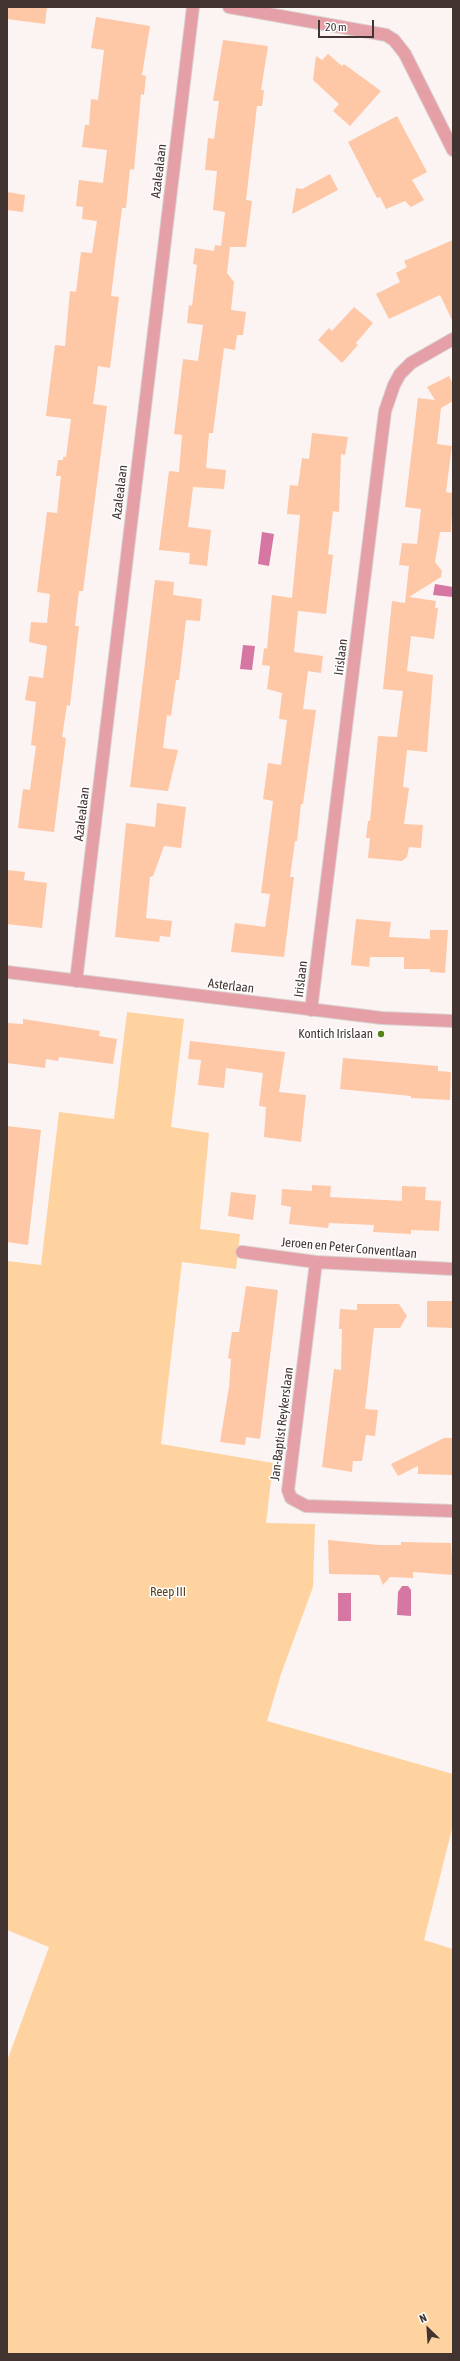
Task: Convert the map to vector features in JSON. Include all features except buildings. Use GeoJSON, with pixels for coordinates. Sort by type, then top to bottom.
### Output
{"type":"FeatureCollection","features":[{"type":"Feature","properties":{"kind":"street","name":"Azalealaan"},"geometry":{"type":"LineString","coordinates":[[76,981],[193,7]]}},
{"type":"Feature","properties":{"kind":"street"},"geometry":{"type":"LineString","coordinates":[[229,7],[377,32],[390,38],[405,54],[453,150]]}},
{"type":"Feature","properties":{"kind":"street","name":"Irislaan"},"geometry":{"type":"LineString","coordinates":[[311,1010],[385,411],[394,385],[400,374],[411,363],[453,339]]}},
{"type":"Feature","properties":{"kind":"street","name":"Asterlaan"},"geometry":{"type":"LineString","coordinates":[[7,972],[382,1018],[453,1021]]}},
{"type":"Feature","properties":{"kind":"street","name":"Jeroen en Peter Conventlaan"},"geometry":{"type":"LineString","coordinates":[[242,1252],[316,1262],[453,1269]]}},
{"type":"Feature","properties":{"kind":"street","name":"Jan-Baptist Reykerslaan"},"geometry":{"type":"LineString","coordinates":[[316,1262],[288,1490],[291,1498],[306,1506],[453,1511]]}},
{"type":"Feature","properties":{"kind":"green space","name":"Reep III"},"geometry":{"type":"Polygon","coordinates":[[[127,1012],[184,1019],[171,1127],[209,1133],[200,1229],[240,1234],[236,1269],[182,1262],[161,1444],[273,1463],[266,1523],[315,1524],[313,1587],[281,1674],[267,1721],[453,1774],[453,1825],[424,1940],[453,1949],[453,2354],[7,2354],[7,2061],[49,1947],[7,1930],[7,1261],[41,1265],[59,1112],[114,1119],[127,1012]]]}},
{"type":"Feature","properties":{"kind":"shaded area"},"geometry":{"type":"Polygon","coordinates":[[[262,532],[274,534],[269,566],[258,564],[262,532]]]}},
{"type":"Feature","properties":{"kind":"shaded area"},"geometry":{"type":"Polygon","coordinates":[[[435,584],[453,587],[453,597],[433,595],[435,584]]]}},
{"type":"Feature","properties":{"kind":"shaded area"},"geometry":{"type":"Polygon","coordinates":[[[243,645],[255,646],[252,670],[240,669],[243,645]]]}},
{"type":"Feature","properties":{"kind":"shaded area"},"geometry":{"type":"Polygon","coordinates":[[[402,1586],[408,1586],[411,1590],[411,1616],[397,1615],[398,1592],[402,1586]]]}},
{"type":"Feature","properties":{"kind":"shaded area"},"geometry":{"type":"Polygon","coordinates":[[[338,1593],[351,1593],[351,1621],[338,1621],[338,1593]]]}},
{"type":"Feature","properties":{"kind":"place","name":"Kontich Irislaan"},"geometry":{"type":"Point","coordinates":[381,1034]}}]}
